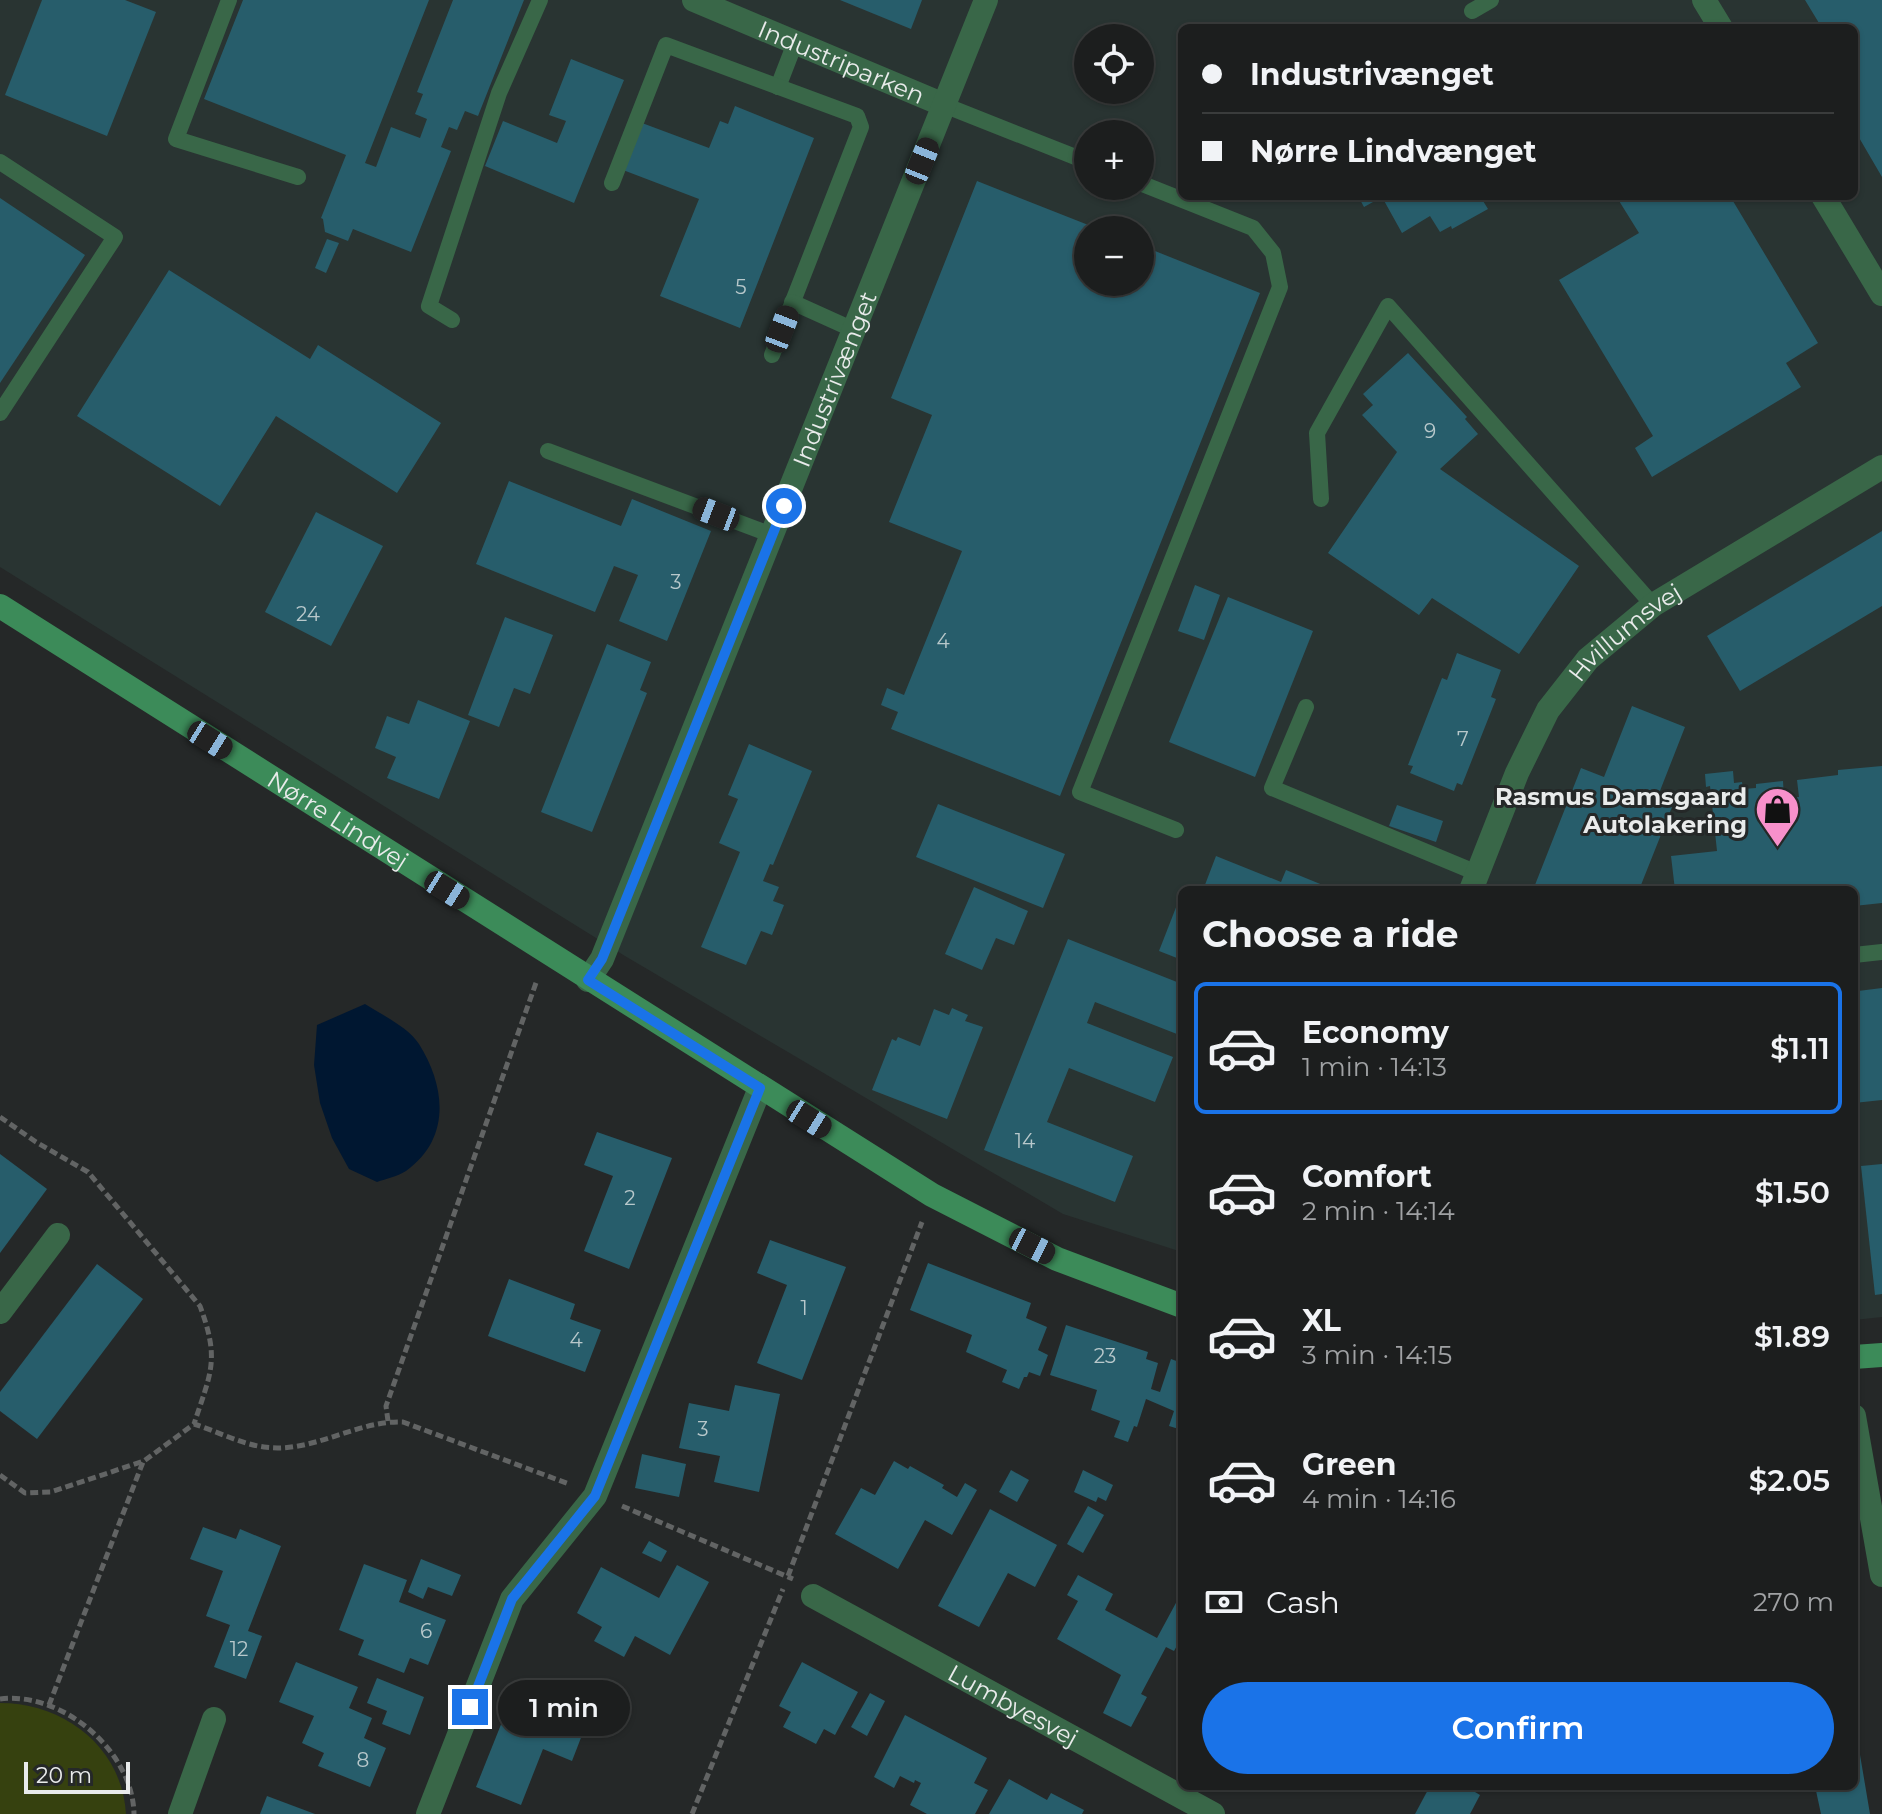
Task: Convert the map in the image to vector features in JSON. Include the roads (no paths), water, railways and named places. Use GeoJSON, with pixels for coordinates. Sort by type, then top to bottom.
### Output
{"type":"FeatureCollection","features":[{"type":"Feature","properties":{"kind":"street","name":"Industriparken"},"geometry":{"type":"LineString","coordinates":[[694,0],[944,105]]}},
{"type":"Feature","properties":{"kind":"street","name":"Industrivænget"},"geometry":{"type":"LineString","coordinates":[[588,980],[602,959],[986,0]]}},
{"type":"Feature","properties":{"kind":"street"},"geometry":{"type":"LineString","coordinates":[[1704,0],[1719,24]]}},
{"type":"Feature","properties":{"kind":"street"},"geometry":{"type":"LineString","coordinates":[[1825,200],[1882,294]]}},
{"type":"Feature","properties":{"kind":"street","name":"Hvillumsvej"},"geometry":{"type":"LineString","coordinates":[[1474,882],[1517,773],[1548,710],[1588,659],[1653,605],[1882,467]]}},
{"type":"Feature","properties":{"kind":"street","name":"Nørre Lindvej"},"geometry":{"type":"LineString","coordinates":[[0,606],[932,1195],[1057,1259],[1178,1304]]}},
{"type":"Feature","properties":{"kind":"street"},"geometry":{"type":"LineString","coordinates":[[428,1814],[512,1599],[595,1496],[760,1088]]}},
{"type":"Feature","properties":{"kind":"street"},"geometry":{"type":"LineString","coordinates":[[0,1312],[58,1235]]}},
{"type":"Feature","properties":{"kind":"street"},"geometry":{"type":"LineString","coordinates":[[1858,1357],[1882,1355]]}},
{"type":"Feature","properties":{"kind":"street"},"geometry":{"type":"LineString","coordinates":[[1858,1439],[1882,1575]]}},
{"type":"Feature","properties":{"kind":"street","name":"Lumbyesvej"},"geometry":{"type":"LineString","coordinates":[[813,1596],[1213,1814]]}},
{"type":"Feature","properties":{"kind":"street"},"geometry":{"type":"LineString","coordinates":[[180,1814],[214,1719]]}},
{"type":"Feature","properties":{"kind":"lane"},"geometry":{"type":"LineString","coordinates":[[229,0],[176,139],[298,177]]}},
{"type":"Feature","properties":{"kind":"lane"},"geometry":{"type":"LineString","coordinates":[[452,320],[429,306],[499,93],[540,0]]}},
{"type":"Feature","properties":{"kind":"lane"},"geometry":{"type":"LineString","coordinates":[[1472,11],[1491,0]]}},
{"type":"Feature","properties":{"kind":"lane"},"geometry":{"type":"LineString","coordinates":[[778,87],[795,43]]}},
{"type":"Feature","properties":{"kind":"lane"},"geometry":{"type":"LineString","coordinates":[[612,183],[666,45],[857,116],[861,127],[772,355]]}},
{"type":"Feature","properties":{"kind":"lane"},"geometry":{"type":"LineString","coordinates":[[944,105],[1074,156]]}},
{"type":"Feature","properties":{"kind":"lane"},"geometry":{"type":"LineString","coordinates":[[0,162],[115,237],[0,413]]}},
{"type":"Feature","properties":{"kind":"lane"},"geometry":{"type":"LineString","coordinates":[[1154,189],[1178,198]]}},
{"type":"Feature","properties":{"kind":"lane"},"geometry":{"type":"LineString","coordinates":[[1176,830],[1080,792],[1280,287],[1273,253],[1253,228],[1183,200]]}},
{"type":"Feature","properties":{"kind":"lane"},"geometry":{"type":"LineString","coordinates":[[792,302],[854,330]]}},
{"type":"Feature","properties":{"kind":"lane"},"geometry":{"type":"LineString","coordinates":[[1321,499],[1317,433],[1388,306],[1653,605]]}},
{"type":"Feature","properties":{"kind":"lane"},"geometry":{"type":"LineString","coordinates":[[548,451],[772,535]]}},
{"type":"Feature","properties":{"kind":"lane"},"geometry":{"type":"LineString","coordinates":[[1306,707],[1272,788],[1474,882]]}},
{"type":"Feature","properties":{"kind":"lane"},"geometry":{"type":"LineString","coordinates":[[1858,955],[1882,952]]}},
{"type":"Feature","properties":{"kind":"water"},"geometry":{"type":"Polygon","coordinates":[[[365,1004],[402,1027],[419,1044],[435,1077],[439,1095],[440,1112],[431,1144],[406,1171],[377,1182],[349,1169],[332,1138],[320,1103],[314,1065],[317,1025],[365,1004]]]}},
{"type":"Feature","properties":{"kind":"place","name":"Rasmus Damsgaard Autolakering"},"geometry":{"type":"Point","coordinates":[1778,849]}}]}
